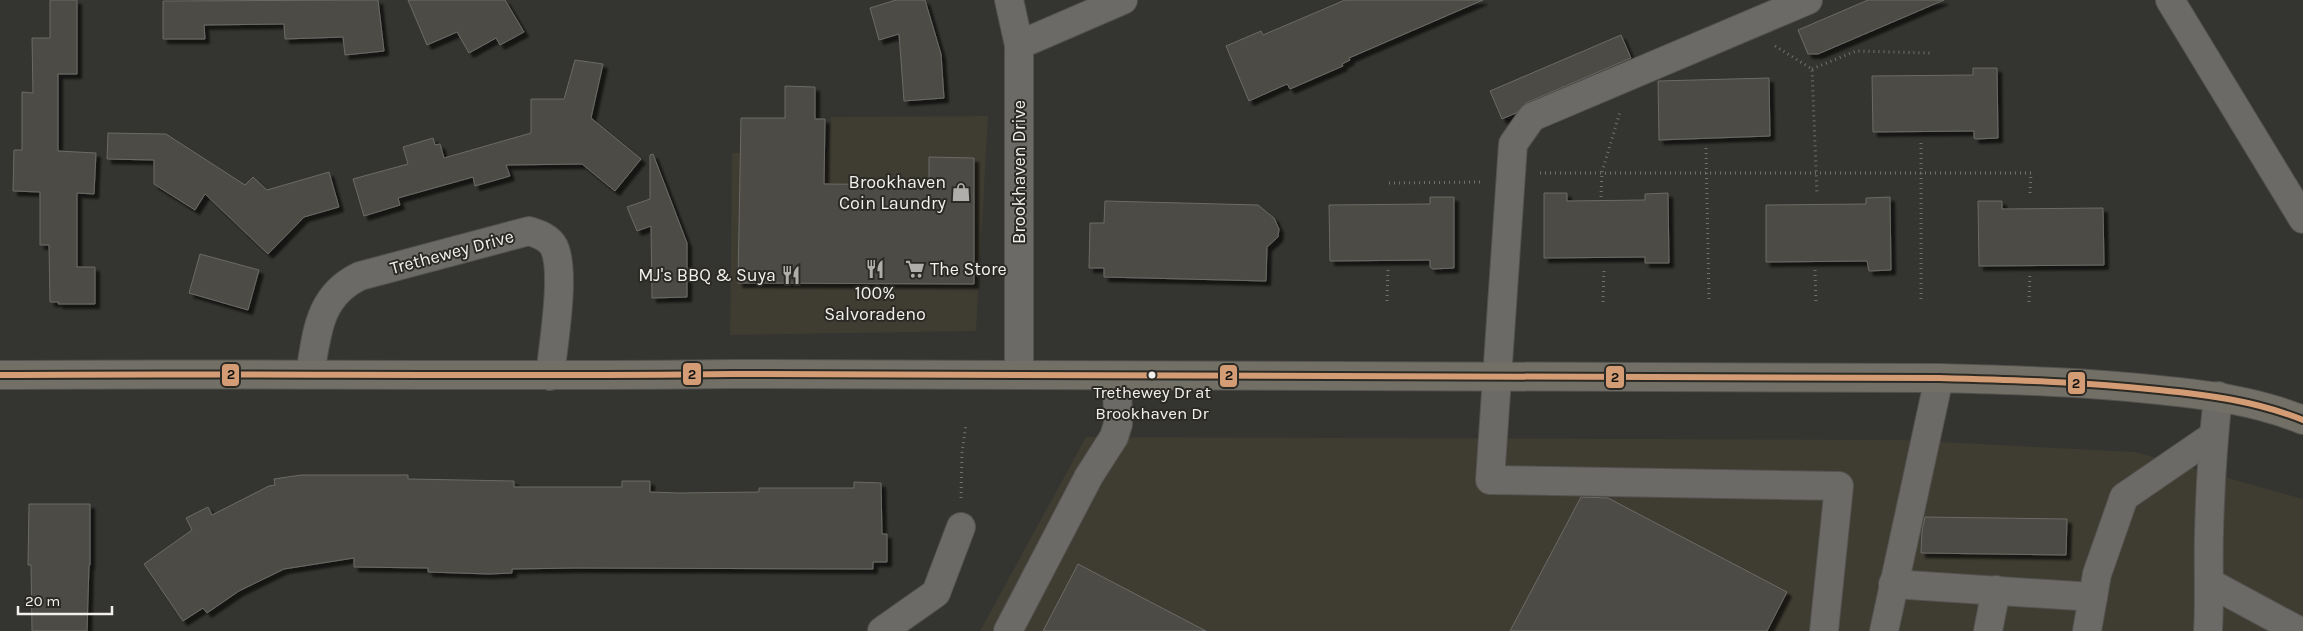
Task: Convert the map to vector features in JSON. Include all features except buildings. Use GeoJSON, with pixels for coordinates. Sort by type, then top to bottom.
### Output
{"type":"FeatureCollection","features":[{"type":"Feature","properties":{"kind":"main road"},"geometry":{"type":"LineString","coordinates":[[0,375],[310,374],[550,376],[733,374],[1939,378],[2082,382],[2218,396],[2276,409],[2303,420]]}},
{"type":"Feature","properties":{"kind":"street","name":"Brookhaven Drive"},"geometry":{"type":"LineString","coordinates":[[1009,0],[1019,45],[1019,375]]}},
{"type":"Feature","properties":{"kind":"street"},"geometry":{"type":"LineString","coordinates":[[1019,45],[1123,0]]}},
{"type":"Feature","properties":{"kind":"street"},"geometry":{"type":"LineString","coordinates":[[1808,0],[1532,117],[1513,144],[1490,480],[1839,486],[1824,631]]}},
{"type":"Feature","properties":{"kind":"street"},"geometry":{"type":"LineString","coordinates":[[2170,0],[2303,219]]}},
{"type":"Feature","properties":{"kind":"street","name":"Trethewey Drive"},"geometry":{"type":"LineString","coordinates":[[310,374],[320,317],[336,292],[350,281],[360,276],[529,231],[544,236],[554,245],[558,259],[558,290],[550,376]]}},
{"type":"Feature","properties":{"kind":"street"},"geometry":{"type":"LineString","coordinates":[[1008,631],[1088,476],[1114,437],[1118,424],[1117,376]]}},
{"type":"Feature","properties":{"kind":"street"},"geometry":{"type":"LineString","coordinates":[[1884,631],[1939,378]]}},
{"type":"Feature","properties":{"kind":"street"},"geometry":{"type":"LineString","coordinates":[[2208,631],[2213,436],[2218,396]]}},
{"type":"Feature","properties":{"kind":"street"},"geometry":{"type":"LineString","coordinates":[[2086,631],[2097,574],[2124,497],[2213,436]]}},
{"type":"Feature","properties":{"kind":"street"},"geometry":{"type":"LineString","coordinates":[[882,631],[936,593],[962,527]]}},
{"type":"Feature","properties":{"kind":"street"},"geometry":{"type":"LineString","coordinates":[[2210,583],[2299,631]]}},
{"type":"Feature","properties":{"kind":"street"},"geometry":{"type":"LineString","coordinates":[[1893,584],[2093,597]]}},
{"type":"Feature","properties":{"kind":"street"},"geometry":{"type":"LineString","coordinates":[[1988,631],[1996,590]]}},
{"type":"Feature","properties":{"kind":"path"},"geometry":{"type":"LineString","coordinates":[[1745,27],[1812,69]]}},
{"type":"Feature","properties":{"kind":"path"},"geometry":{"type":"LineString","coordinates":[[1812,69],[1856,51],[1932,53]]}},
{"type":"Feature","properties":{"kind":"path"},"geometry":{"type":"LineString","coordinates":[[1812,69],[1817,194]]}},
{"type":"Feature","properties":{"kind":"path"},"geometry":{"type":"LineString","coordinates":[[1601,197],[1602,172],[1631,75]]}},
{"type":"Feature","properties":{"kind":"path"},"geometry":{"type":"LineString","coordinates":[[1921,139],[1921,299]]}},
{"type":"Feature","properties":{"kind":"path"},"geometry":{"type":"LineString","coordinates":[[1706,148],[1709,300]]}},
{"type":"Feature","properties":{"kind":"path"},"geometry":{"type":"LineString","coordinates":[[1388,183],[1483,182],[1511,173],[2031,173],[2030,192]]}},
{"type":"Feature","properties":{"kind":"path"},"geometry":{"type":"LineString","coordinates":[[1387,301],[1388,268]]}},
{"type":"Feature","properties":{"kind":"path"},"geometry":{"type":"LineString","coordinates":[[1604,268],[1604,302]]}},
{"type":"Feature","properties":{"kind":"path"},"geometry":{"type":"LineString","coordinates":[[1815,270],[1816,304]]}},
{"type":"Feature","properties":{"kind":"path"},"geometry":{"type":"LineString","coordinates":[[2029,302],[2030,272]]}},
{"type":"Feature","properties":{"kind":"path"},"geometry":{"type":"LineString","coordinates":[[962,527],[962,453],[966,424]]}},
{"type":"Feature","properties":{"kind":"shaded area"},"geometry":{"type":"Polygon","coordinates":[[[988,116],[976,331],[730,335],[732,153],[828,153],[831,117],[988,116]]]}},
{"type":"Feature","properties":{"kind":"shaded area"},"geometry":{"type":"Polygon","coordinates":[[[1086,437],[1903,440],[2135,452],[2303,499],[2303,631],[980,631],[1086,437]]]}},
{"type":"Feature","properties":{"kind":"transit line","name":"2"},"geometry":{"type":"LineString","coordinates":[[0,375],[733,374],[1939,378],[2076,383],[2178,392],[2250,403],[2303,420]]}},
{"type":"Feature","properties":{"kind":"place","name":"Brookhaven Coin Laundry"},"geometry":{"type":"Point","coordinates":[961,192]}},
{"type":"Feature","properties":{"kind":"place","name":"100% Salvoradeno"},"geometry":{"type":"Point","coordinates":[875,269]}},
{"type":"Feature","properties":{"kind":"place","name":"The Store"},"geometry":{"type":"Point","coordinates":[915,269]}},
{"type":"Feature","properties":{"kind":"place","name":"MJ's BBQ & Suya"},"geometry":{"type":"Point","coordinates":[791,275]}},
{"type":"Feature","properties":{"kind":"place","name":"Trethewey Dr at Brookhaven Dr"},"geometry":{"type":"Point","coordinates":[1152,375]}}]}
